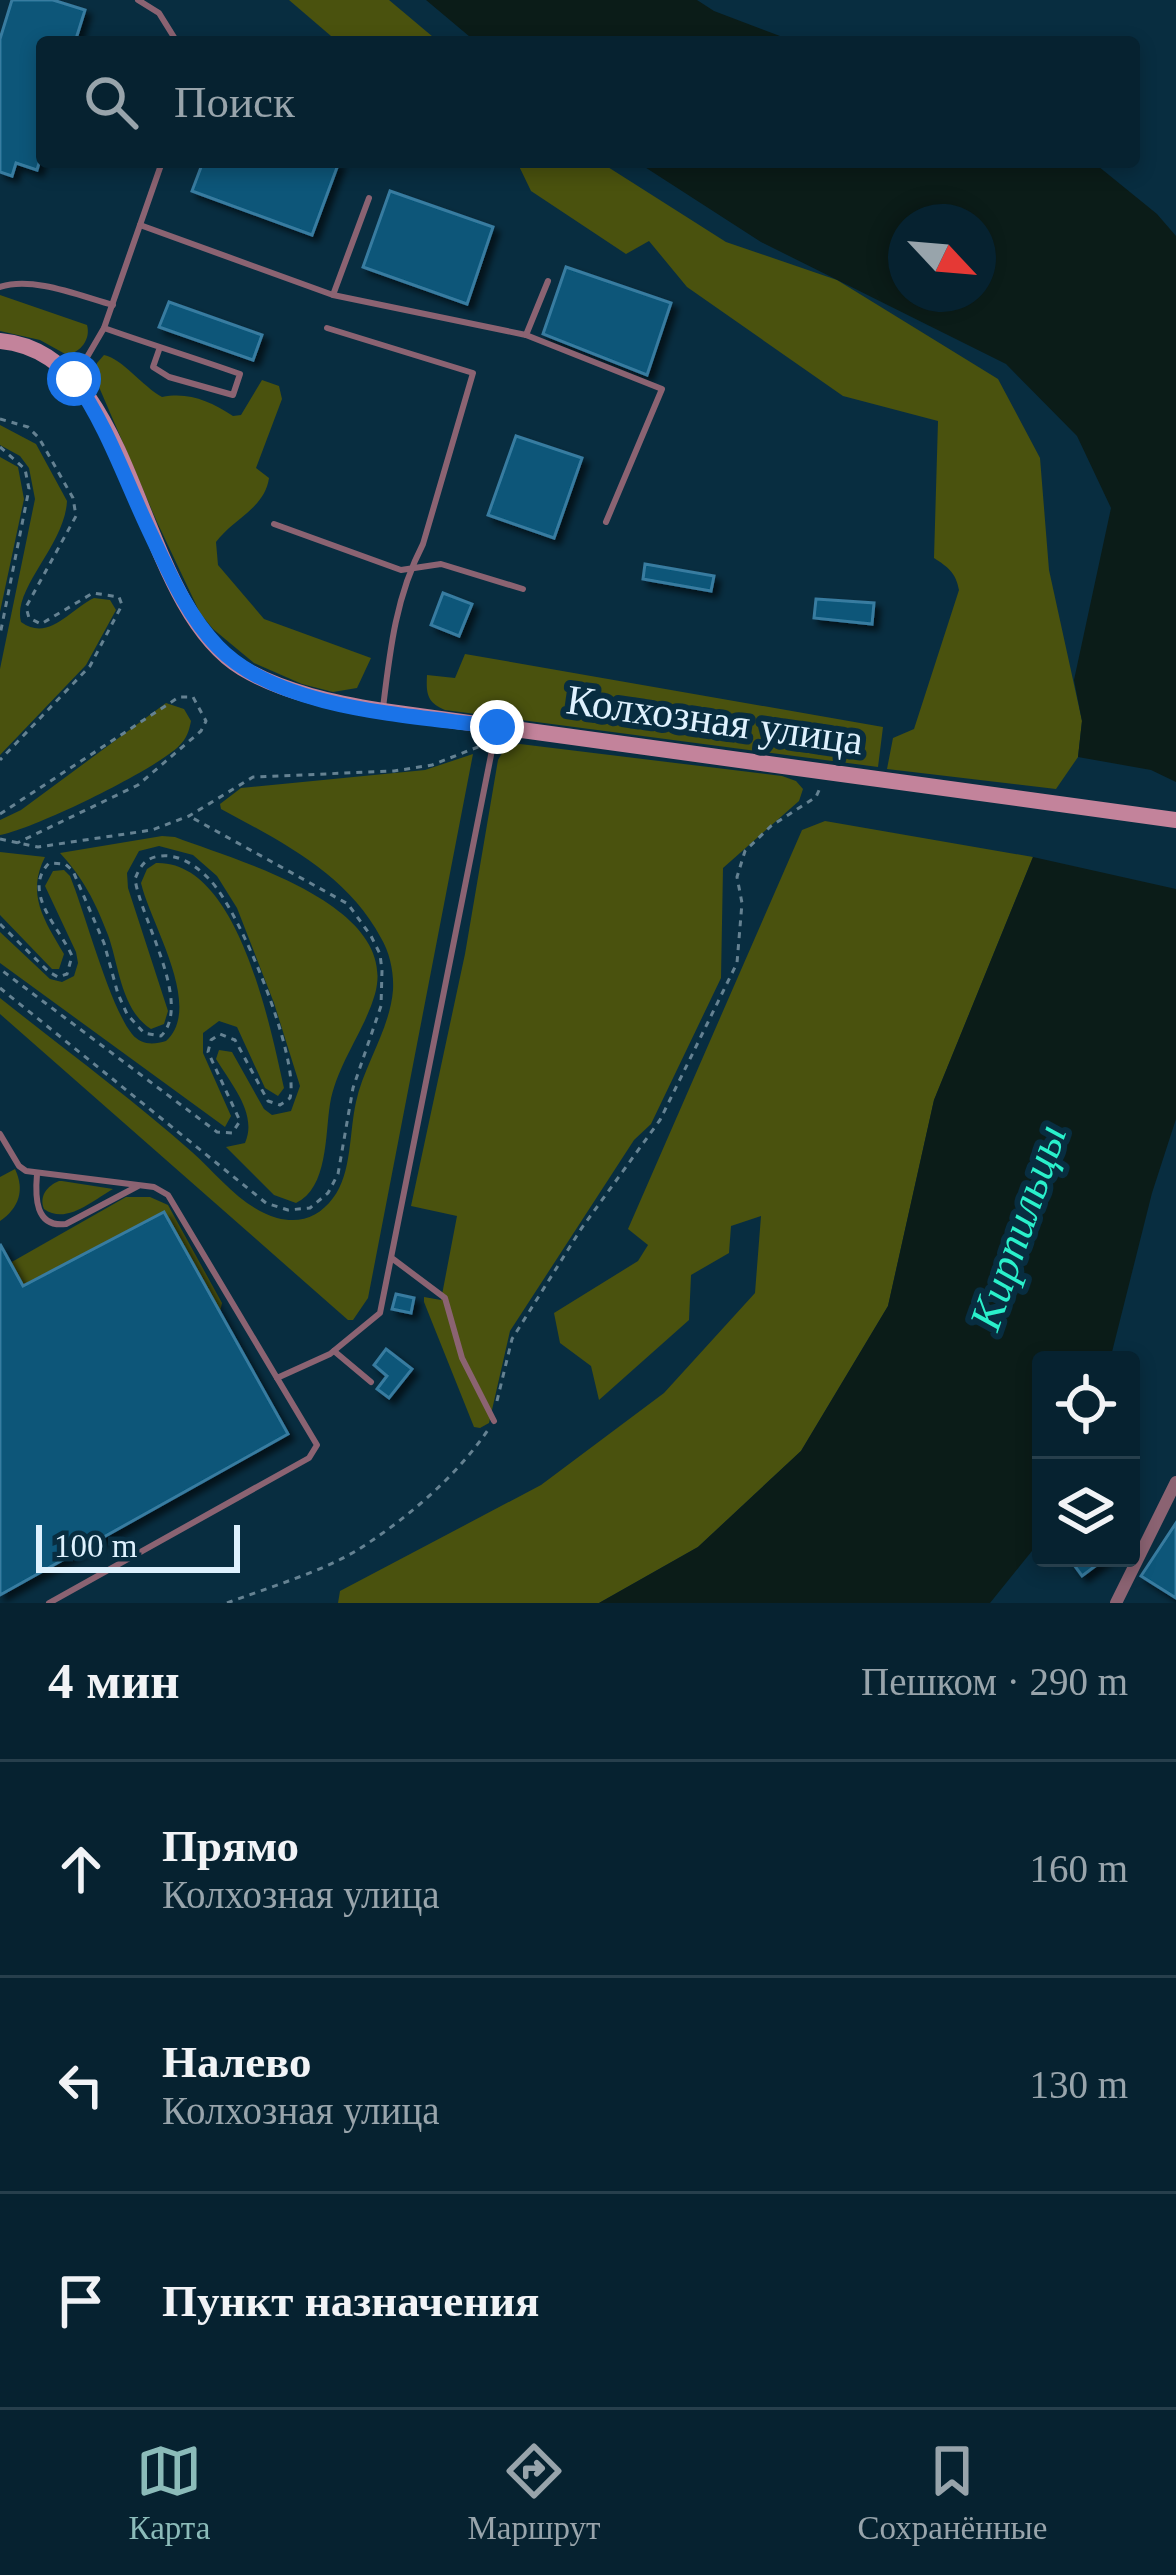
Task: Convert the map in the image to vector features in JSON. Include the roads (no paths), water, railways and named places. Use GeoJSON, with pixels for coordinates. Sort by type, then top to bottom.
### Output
{"type":"FeatureCollection","features":[{"type":"Feature","properties":{"kind":"main road","name":"Колхозная улица"},"geometry":{"type":"LineString","coordinates":[[0,341],[39,350],[74,379],[110,436],[146,524],[194,618],[240,667],[277,683],[336,703],[496,733],[828,770],[1176,820]]}},
{"type":"Feature","properties":{"kind":"street"},"geometry":{"type":"LineString","coordinates":[[1116,1603],[1176,1482]]}},
{"type":"Feature","properties":{"kind":"lane"},"geometry":{"type":"LineString","coordinates":[[138,0],[159,13],[173,36]]}},
{"type":"Feature","properties":{"kind":"lane"},"geometry":{"type":"LineString","coordinates":[[74,379],[104,328],[160,168]]}},
{"type":"Feature","properties":{"kind":"lane"},"geometry":{"type":"LineString","coordinates":[[334,295],[369,198]]}},
{"type":"Feature","properties":{"kind":"lane"},"geometry":{"type":"LineString","coordinates":[[140,225],[334,295],[526,335],[662,389],[606,522]]}},
{"type":"Feature","properties":{"kind":"lane"},"geometry":{"type":"LineString","coordinates":[[526,335],[548,281]]}},
{"type":"Feature","properties":{"kind":"lane"},"geometry":{"type":"LineString","coordinates":[[0,287],[11,283],[50,288],[113,304]]}},
{"type":"Feature","properties":{"kind":"lane"},"geometry":{"type":"LineString","coordinates":[[104,328],[240,374],[233,395],[169,377],[153,367],[160,347]]}},
{"type":"Feature","properties":{"kind":"lane"},"geometry":{"type":"LineString","coordinates":[[327,328],[473,373],[423,544],[393,620],[383,711]]}},
{"type":"Feature","properties":{"kind":"lane"},"geometry":{"type":"LineString","coordinates":[[274,524],[401,570],[441,564],[523,589]]}},
{"type":"Feature","properties":{"kind":"lane"},"geometry":{"type":"LineString","coordinates":[[277,1378],[334,1351],[380,1313],[496,733]]}},
{"type":"Feature","properties":{"kind":"lane"},"geometry":{"type":"LineString","coordinates":[[0,1133],[19,1166],[37,1174],[154,1187],[172,1198],[317,1445],[309,1458],[49,1603]]}},
{"type":"Feature","properties":{"kind":"lane"},"geometry":{"type":"LineString","coordinates":[[37,1174],[38,1208],[56,1226],[139,1186]]}},
{"type":"Feature","properties":{"kind":"lane"},"geometry":{"type":"LineString","coordinates":[[393,1259],[446,1298],[462,1358],[494,1421]]}},
{"type":"Feature","properties":{"kind":"lane"},"geometry":{"type":"LineString","coordinates":[[334,1351],[371,1382]]}},
{"type":"Feature","properties":{"kind":"water"},"geometry":{"type":"Polygon","coordinates":[[[426,0],[697,0],[780,36],[469,36],[426,0]]]}},
{"type":"Feature","properties":{"kind":"water"},"geometry":{"type":"Polygon","coordinates":[[[646,168],[1100,168],[1157,214],[1176,236],[1176,782],[1151,770],[1078,757],[1082,721],[1074,680],[1111,508],[1077,436],[1006,364],[902,312],[996,312],[996,204],[888,204],[888,305],[761,242],[646,168]]]}},
{"type":"Feature","properties":{"kind":"water","name":"Кирпильцы"},"geometry":{"type":"Polygon","coordinates":[[[1033,857],[1176,889],[1176,1119],[1112,1351],[1032,1351],[1032,1551],[990,1603],[599,1603],[698,1547],[801,1451],[888,1306],[934,1100],[1033,857]]]}}]}
